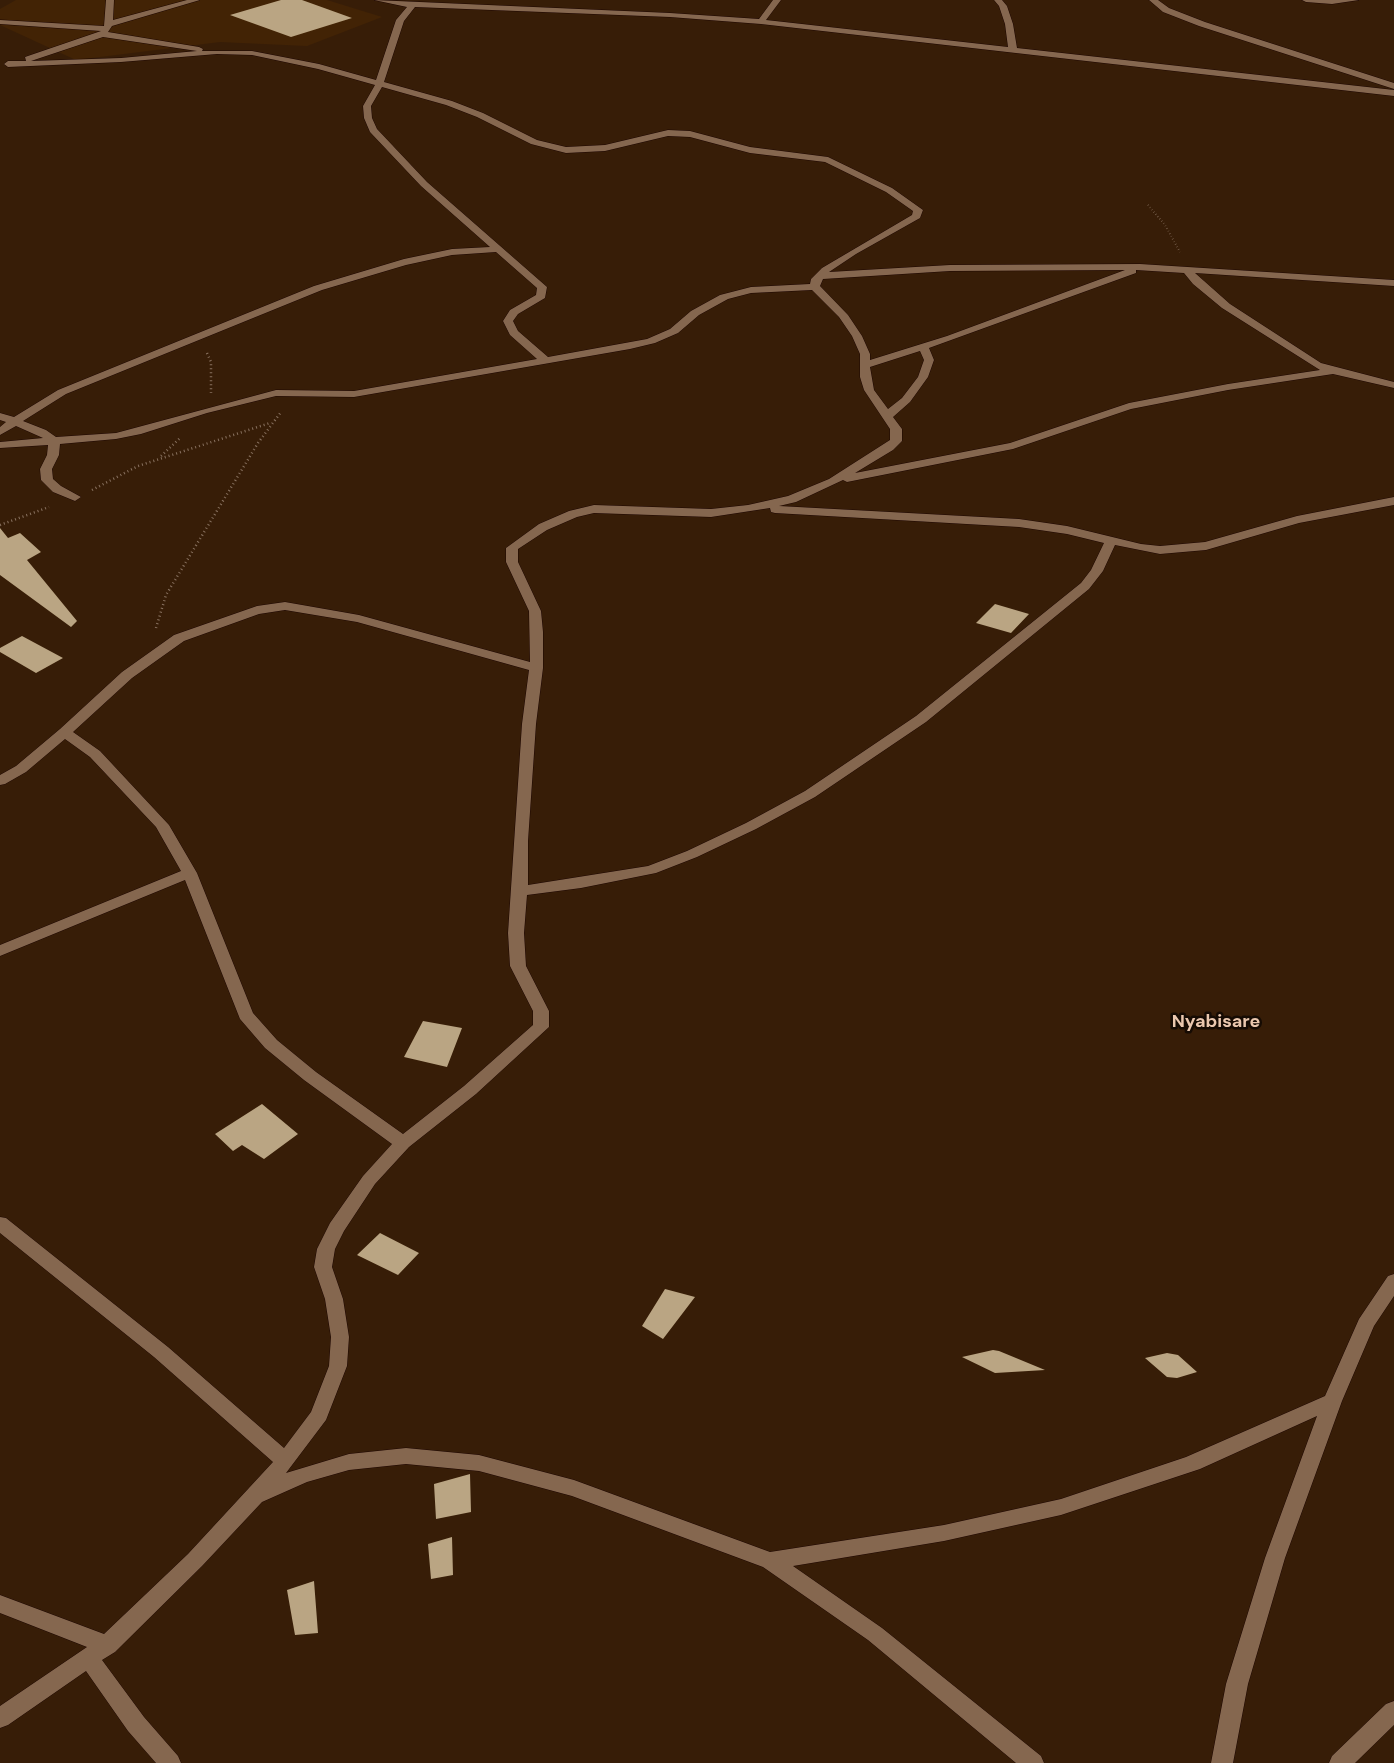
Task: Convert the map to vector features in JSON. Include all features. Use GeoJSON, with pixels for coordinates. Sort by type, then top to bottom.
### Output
{"type":"FeatureCollection","features":[{"type":"Feature","properties":{"kind":"street"},"geometry":{"type":"LineString","coordinates":[[106,29],[110,0]]}},
{"type":"Feature","properties":{"kind":"street"},"geometry":{"type":"LineString","coordinates":[[4,66],[26,60],[106,29],[196,0]]}},
{"type":"Feature","properties":{"kind":"street"},"geometry":{"type":"LineString","coordinates":[[378,0],[413,4],[670,14],[761,22],[1394,94]]}},
{"type":"Feature","properties":{"kind":"street"},"geometry":{"type":"LineString","coordinates":[[761,22],[777,0]]}},
{"type":"Feature","properties":{"kind":"street"},"geometry":{"type":"LineString","coordinates":[[998,0],[1003,6],[1009,24],[1013,50]]}},
{"type":"Feature","properties":{"kind":"street"},"geometry":{"type":"LineString","coordinates":[[1153,0],[1166,10],[1202,24],[1394,86]]}},
{"type":"Feature","properties":{"kind":"street"},"geometry":{"type":"LineString","coordinates":[[1306,0],[1355,0]]}},
{"type":"Feature","properties":{"kind":"street"},"geometry":{"type":"LineString","coordinates":[[413,4],[400,20],[379,85],[367,106],[368,118],[373,130],[424,184],[542,287],[541,296],[514,312],[508,321],[514,333],[545,360]]}},
{"type":"Feature","properties":{"kind":"street"},"geometry":{"type":"LineString","coordinates":[[0,22],[106,29],[217,52]]}},
{"type":"Feature","properties":{"kind":"street"},"geometry":{"type":"LineString","coordinates":[[4,66],[121,60],[217,52],[252,53],[288,60],[449,103],[480,115],[534,142],[566,150],[587,151],[605,148],[668,133],[690,134],[750,150],[810,156],[828,160],[908,201],[918,210],[917,216],[853,252],[817,281]]}},
{"type":"Feature","properties":{"kind":"street"},"geometry":{"type":"LineString","coordinates":[[0,57],[26,60]]}},
{"type":"Feature","properties":{"kind":"street"},"geometry":{"type":"LineString","coordinates":[[0,432],[43,402],[62,392],[318,288],[404,262],[452,252],[498,249]]}},
{"type":"Feature","properties":{"kind":"street"},"geometry":{"type":"LineString","coordinates":[[865,365],[951,338],[1140,267]]}},
{"type":"Feature","properties":{"kind":"street"},"geometry":{"type":"LineString","coordinates":[[0,445],[116,436],[141,431],[203,410],[258,397],[298,392],[354,394],[651,341],[674,330],[694,313],[711,303],[751,290],[817,281],[950,268],[1140,267],[1394,283]]}},
{"type":"Feature","properties":{"kind":"street"},"geometry":{"type":"LineString","coordinates":[[1186,269],[1197,282],[1226,306],[1296,353],[1333,371],[1394,385]]}},
{"type":"Feature","properties":{"kind":"street"},"geometry":{"type":"LineString","coordinates":[[748,509],[799,497],[833,481],[880,454],[896,441],[896,429],[869,390],[865,377],[865,354],[858,336],[817,281]]}},
{"type":"Feature","properties":{"kind":"street"},"geometry":{"type":"LineString","coordinates":[[887,416],[906,400],[920,382],[928,365],[928,355],[923,346]]}},
{"type":"Feature","properties":{"kind":"street"},"geometry":{"type":"LineString","coordinates":[[833,481],[1013,446],[1068,429],[1129,406],[1228,387],[1333,371]]}},
{"type":"Feature","properties":{"kind":"street"},"geometry":{"type":"LineString","coordinates":[[0,416],[14,423],[42,432],[54,440]]}},
{"type":"Feature","properties":{"kind":"street"},"geometry":{"type":"LineString","coordinates":[[54,440],[53,455],[46,469],[46,480],[58,490],[75,497]]}},
{"type":"Feature","properties":{"kind":"street"},"geometry":{"type":"LineString","coordinates":[[0,1718],[107,1645],[254,1498],[285,1461],[319,1415],[338,1366],[340,1337],[334,1299],[323,1266],[326,1249],[336,1228],[369,1180],[403,1143],[470,1090],[541,1027],[541,1011],[518,966],[516,933],[529,724],[536,668],[535,611],[512,562],[512,548],[523,539],[573,514],[599,508],[695,512],[748,509],[800,510],[1019,523],[1067,530],[1152,550],[1198,547],[1297,520],[1394,501]]}},
{"type":"Feature","properties":{"kind":"street"},"geometry":{"type":"LineString","coordinates":[[520,891],[582,883],[652,870],[692,854],[751,826],[810,794],[921,719],[1081,589],[1097,572],[1111,540]]}},
{"type":"Feature","properties":{"kind":"street"},"geometry":{"type":"LineString","coordinates":[[0,781],[21,769],[65,732],[112,688],[179,638],[257,610],[285,606],[359,619],[536,668]]}},
{"type":"Feature","properties":{"kind":"street"},"geometry":{"type":"LineString","coordinates":[[65,732],[95,754],[162,825],[190,873],[246,1016],[271,1044],[304,1071],[403,1143]]}},
{"type":"Feature","properties":{"kind":"street"},"geometry":{"type":"LineString","coordinates":[[0,951],[190,873]]}},
{"type":"Feature","properties":{"kind":"street"},"geometry":{"type":"LineString","coordinates":[[0,1223],[161,1352],[285,1461]]}},
{"type":"Feature","properties":{"kind":"street"},"geometry":{"type":"LineString","coordinates":[[1222,1763],[1237,1684],[1272,1567],[1332,1401],[1366,1324],[1394,1281]]}},
{"type":"Feature","properties":{"kind":"street"},"geometry":{"type":"LineString","coordinates":[[770,1561],[944,1533],[1061,1507],[1193,1463],[1332,1401]]}},
{"type":"Feature","properties":{"kind":"street"},"geometry":{"type":"LineString","coordinates":[[254,1498],[302,1475],[349,1462],[406,1456],[479,1462],[574,1488],[770,1561],[875,1634],[1034,1763]]}},
{"type":"Feature","properties":{"kind":"street"},"geometry":{"type":"LineString","coordinates":[[0,1604],[107,1645]]}},
{"type":"Feature","properties":{"kind":"street"},"geometry":{"type":"LineString","coordinates":[[89,1659],[136,1724],[170,1763]]}},
{"type":"Feature","properties":{"kind":"street"},"geometry":{"type":"LineString","coordinates":[[1340,1763],[1394,1711]]}},
{"type":"Feature","properties":{"kind":"path"},"geometry":{"type":"LineString","coordinates":[[1148,205],[1165,225],[1186,269]]}},
{"type":"Feature","properties":{"kind":"path"},"geometry":{"type":"LineString","coordinates":[[159,458],[175,446],[190,422],[208,405],[212,389],[210,362],[205,349]]}},
{"type":"Feature","properties":{"kind":"path"},"geometry":{"type":"LineString","coordinates":[[150,658],[158,618],[166,595],[271,423],[298,392]]}},
{"type":"Feature","properties":{"kind":"path"},"geometry":{"type":"LineString","coordinates":[[0,525],[98,488],[138,466],[159,458],[271,423]]}},
{"type":"Feature","properties":{"kind":"shaded area"},"geometry":{"type":"Polygon","coordinates":[[[16,0],[327,0],[382,17],[307,46],[220,42],[76,60],[0,25],[0,9],[16,0]]]}},
{"type":"Feature","properties":{"kind":"building"},"geometry":{"type":"Polygon","coordinates":[[[281,0],[302,0],[352,18],[291,37],[230,15],[281,0]]]}},
{"type":"Feature","properties":{"kind":"building"},"geometry":{"type":"Polygon","coordinates":[[[0,528],[8,538],[20,533],[41,552],[27,560],[77,621],[71,627],[0,575],[0,528]]]}},
{"type":"Feature","properties":{"kind":"building"},"geometry":{"type":"Polygon","coordinates":[[[995,604],[1029,614],[1011,633],[976,623],[995,604]]]}},
{"type":"Feature","properties":{"kind":"building"},"geometry":{"type":"Polygon","coordinates":[[[22,636],[63,658],[36,673],[0,652],[0,648],[22,636]]]}},
{"type":"Feature","properties":{"kind":"building"},"geometry":{"type":"Polygon","coordinates":[[[423,1021],[462,1028],[447,1067],[404,1057],[423,1021]]]}},
{"type":"Feature","properties":{"kind":"building"},"geometry":{"type":"Polygon","coordinates":[[[262,1104],[298,1134],[264,1159],[242,1145],[233,1151],[215,1134],[262,1104]]]}},
{"type":"Feature","properties":{"kind":"building"},"geometry":{"type":"Polygon","coordinates":[[[380,1233],[419,1253],[398,1275],[357,1255],[380,1233]]]}},
{"type":"Feature","properties":{"kind":"building"},"geometry":{"type":"Polygon","coordinates":[[[665,1289],[695,1297],[663,1339],[642,1326],[665,1289]]]}},
{"type":"Feature","properties":{"kind":"building"},"geometry":{"type":"Polygon","coordinates":[[[993,1350],[1045,1370],[995,1373],[962,1357],[993,1350]]]}},
{"type":"Feature","properties":{"kind":"building"},"geometry":{"type":"Polygon","coordinates":[[[1167,1353],[1178,1355],[1197,1372],[1177,1378],[1167,1377],[1145,1358],[1167,1353]]]}},
{"type":"Feature","properties":{"kind":"building"},"geometry":{"type":"Polygon","coordinates":[[[470,1474],[471,1512],[436,1519],[434,1484],[470,1474]]]}},
{"type":"Feature","properties":{"kind":"building"},"geometry":{"type":"Polygon","coordinates":[[[452,1537],[453,1575],[431,1579],[428,1544],[452,1537]]]}},
{"type":"Feature","properties":{"kind":"building"},"geometry":{"type":"Polygon","coordinates":[[[314,1581],[318,1633],[295,1635],[287,1590],[314,1581]]]}},
{"type":"Feature","properties":{"kind":"district","name":"Nyabisare"},"geometry":{"type":"Point","coordinates":[1216,1022]}}]}
